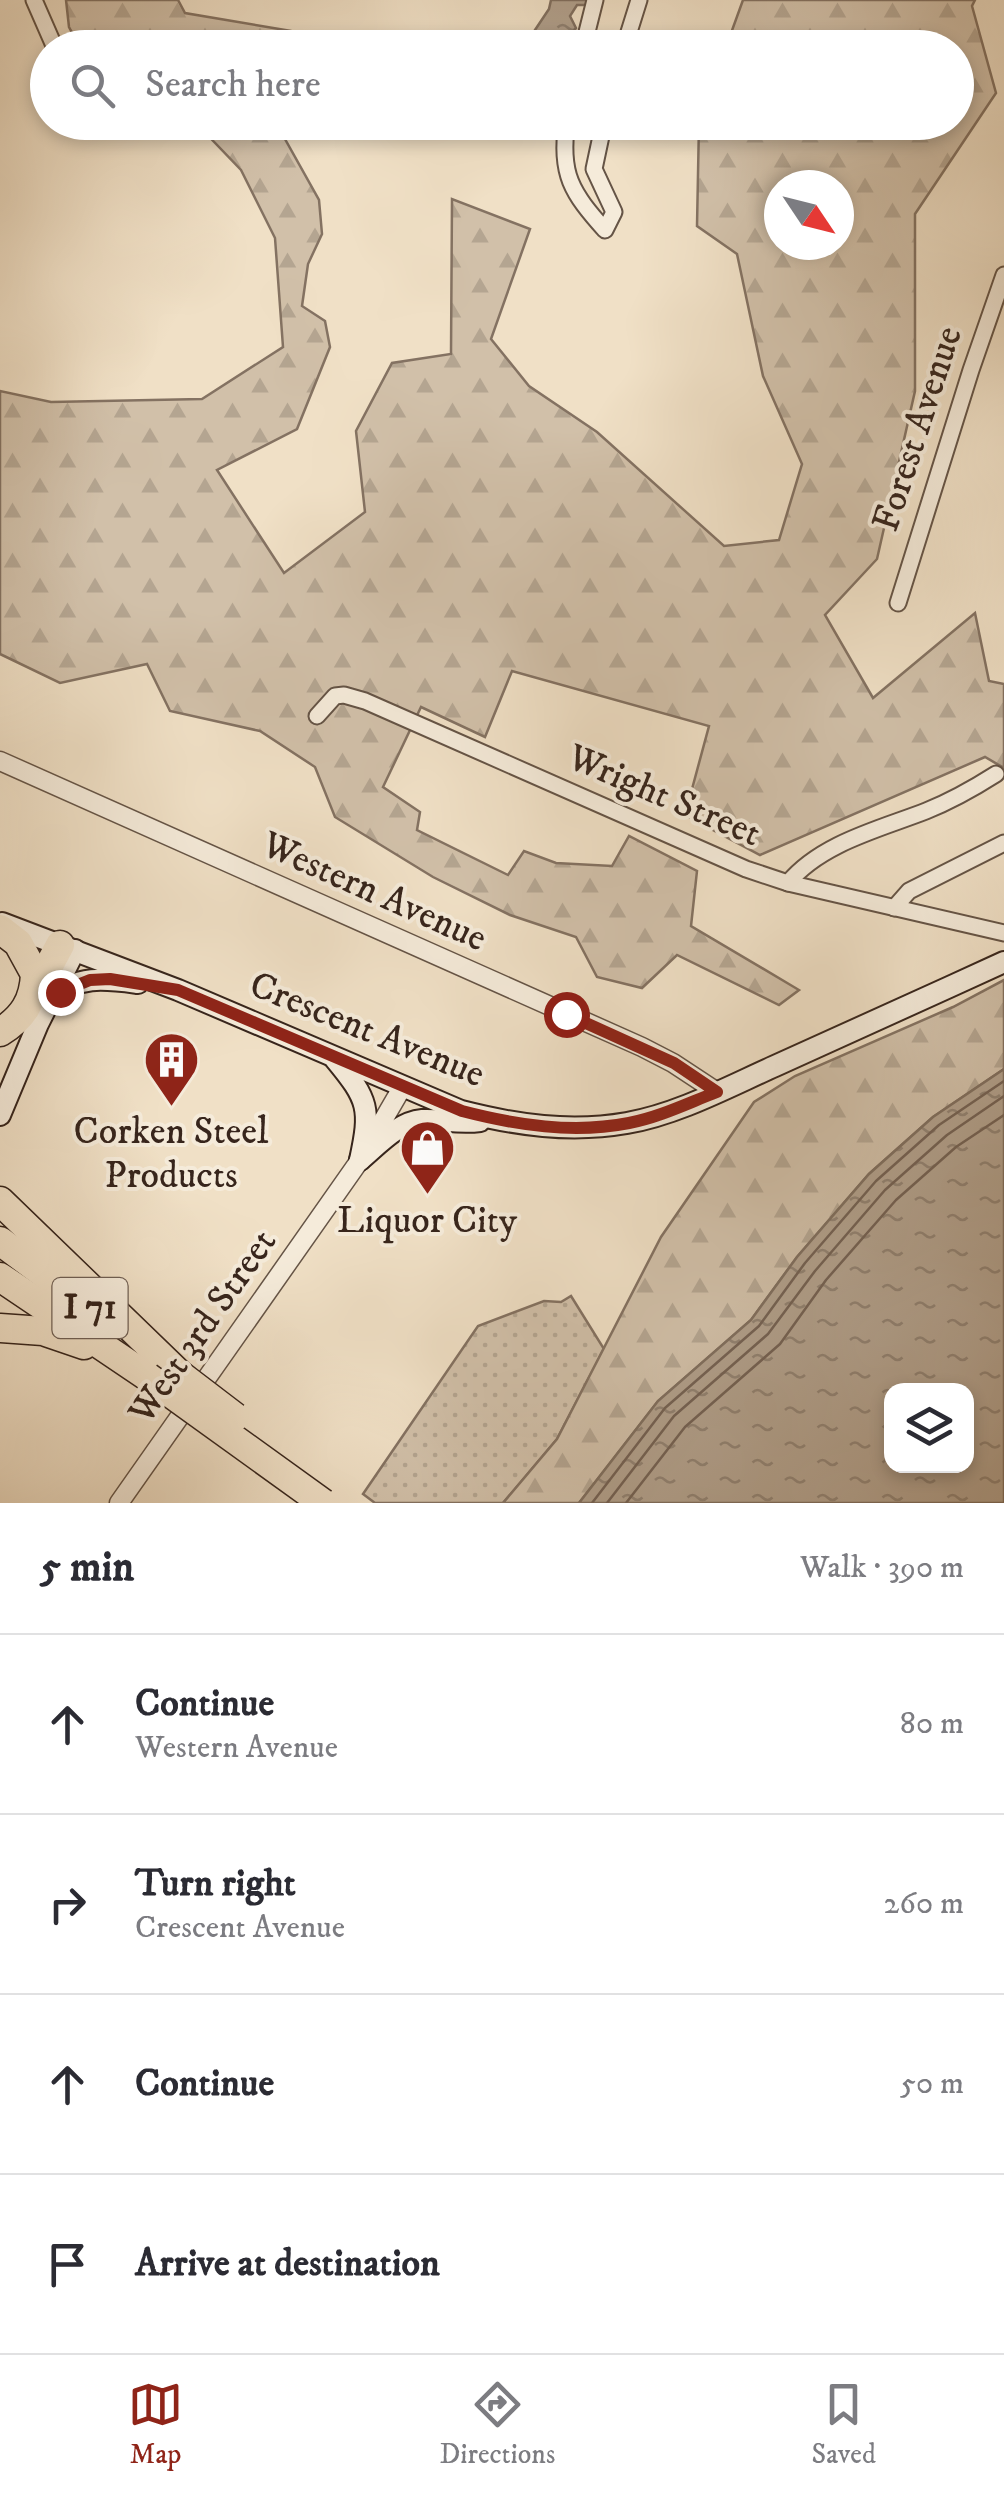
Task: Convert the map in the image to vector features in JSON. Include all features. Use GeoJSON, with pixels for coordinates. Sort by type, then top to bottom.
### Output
{"type":"FeatureCollection","features":[{"type":"Feature","properties":{"kind":"highway"},"geometry":{"type":"LineString","coordinates":[[0,926],[18,943],[35,974],[38,1005]]}},
{"type":"Feature","properties":{"kind":"highway"},"geometry":{"type":"LineString","coordinates":[[0,1032],[38,1005],[67,947]]}},
{"type":"Feature","properties":{"kind":"highway"},"geometry":{"type":"LineString","coordinates":[[0,1202],[180,1375]]}},
{"type":"Feature","properties":{"kind":"highway","name":"I 71"},"geometry":{"type":"LineString","coordinates":[[0,1241],[348,1503]]}},
{"type":"Feature","properties":{"kind":"highway","name":"I 71"},"geometry":{"type":"LineString","coordinates":[[0,1277],[323,1503]]}},
{"type":"Feature","properties":{"kind":"highway"},"geometry":{"type":"LineString","coordinates":[[0,1328],[21,1328],[67,1338],[148,1378]]}},
{"type":"Feature","properties":{"kind":"main road","name":"Crescent Avenue"},"geometry":{"type":"LineString","coordinates":[[0,926],[178,990],[462,1111],[552,1128],[584,1128],[653,1116],[717,1092],[1004,962]]}},
{"type":"Feature","properties":{"kind":"main road"},"geometry":{"type":"LineString","coordinates":[[0,1115],[38,1005],[90,980],[110,979],[178,990]]}},
{"type":"Feature","properties":{"kind":"main road"},"geometry":{"type":"LineString","coordinates":[[331,1054],[354,1081],[367,1110],[360,1160]]}},
{"type":"Feature","properties":{"kind":"main road"},"geometry":{"type":"LineString","coordinates":[[360,1160],[392,1133],[417,1120],[462,1123],[492,1119]]}},
{"type":"Feature","properties":{"kind":"street"},"geometry":{"type":"LineString","coordinates":[[34,0],[47,30]]}},
{"type":"Feature","properties":{"kind":"street"},"geometry":{"type":"LineString","coordinates":[[588,30],[595,0]]}},
{"type":"Feature","properties":{"kind":"street"},"geometry":{"type":"LineString","coordinates":[[630,30],[639,0]]}},
{"type":"Feature","properties":{"kind":"street"},"geometry":{"type":"LineString","coordinates":[[566,140],[564,158],[573,191],[605,230],[614,212],[594,169],[600,140]]}},
{"type":"Feature","properties":{"kind":"street","name":"Forest Avenue"},"geometry":{"type":"LineString","coordinates":[[898,603],[1004,274]]}},
{"type":"Feature","properties":{"kind":"street","name":"Wright Street"},"geometry":{"type":"LineString","coordinates":[[318,716],[334,696],[365,701],[708,854],[788,882],[1004,933]]}},
{"type":"Feature","properties":{"kind":"street","name":"Western Avenue"},"geometry":{"type":"LineString","coordinates":[[0,761],[642,1047],[717,1092]]}},
{"type":"Feature","properties":{"kind":"street"},"geometry":{"type":"LineString","coordinates":[[788,882],[809,861],[894,821],[948,802],[996,774]]}},
{"type":"Feature","properties":{"kind":"street"},"geometry":{"type":"LineString","coordinates":[[894,908],[909,890],[1004,843]]}},
{"type":"Feature","properties":{"kind":"street","name":"West 3rd Street"},"geometry":{"type":"LineString","coordinates":[[119,1503],[360,1160],[403,1086]]}},
{"type":"Feature","properties":{"kind":"green space"},"geometry":{"type":"Polygon","coordinates":[[[66,0],[178,0],[185,13],[285,30],[71,30],[66,0]]]}},
{"type":"Feature","properties":{"kind":"green space"},"geometry":{"type":"Polygon","coordinates":[[[743,0],[975,0],[972,6],[996,93],[974,126],[974,30],[732,30],[743,0]]]}},
{"type":"Feature","properties":{"kind":"green space"},"geometry":{"type":"Polygon","coordinates":[[[212,140],[285,140],[319,200],[322,234],[308,264],[302,306],[325,321],[330,347],[297,429],[217,470],[284,573],[365,512],[356,431],[392,363],[451,354],[452,199],[530,229],[491,339],[529,386],[597,432],[724,546],[779,540],[802,464],[763,376],[737,254],[697,226],[699,140],[965,140],[915,214],[915,391],[877,559],[825,615],[873,698],[975,613],[989,681],[1004,684],[1004,768],[985,757],[760,855],[685,815],[709,726],[512,671],[485,737],[421,707],[383,787],[420,812],[417,830],[508,875],[524,851],[556,863],[612,866],[629,836],[697,871],[691,926],[799,990],[779,1005],[677,955],[642,988],[597,977],[576,937],[510,915],[433,877],[335,817],[315,767],[260,731],[170,711],[147,664],[60,683],[0,654],[0,391],[51,402],[202,399],[283,347],[275,238],[241,170],[212,140]]]}},
{"type":"Feature","properties":{"kind":"green space"},"geometry":{"type":"Polygon","coordinates":[[[1004,980],[1004,1069],[933,1117],[869,1174],[797,1257],[751,1320],[658,1401],[579,1503],[503,1503],[557,1439],[661,1237],[754,1102],[795,1076],[953,1007],[1004,980]]]}},
{"type":"Feature","properties":{"kind":"green space"},"geometry":{"type":"Polygon","coordinates":[[[571,1296],[604,1349],[557,1439],[503,1503],[375,1503],[363,1494],[478,1326],[544,1301],[561,1302],[571,1296]]]}},
{"type":"Feature","properties":{"kind":"water"},"geometry":{"type":"Polygon","coordinates":[[[551,0],[589,0],[588,5],[577,5],[570,16],[575,30],[535,30],[551,0]]]}},
{"type":"Feature","properties":{"kind":"water"},"geometry":{"type":"Polygon","coordinates":[[[1004,1069],[1004,1503],[579,1503],[658,1401],[751,1320],[797,1257],[869,1174],[933,1117],[1004,1069]]]}},
{"type":"Feature","properties":{"kind":"place","name":"Corken Steel Products"},"geometry":{"type":"Point","coordinates":[171,1108]}},
{"type":"Feature","properties":{"kind":"place","name":"Liquor City"},"geometry":{"type":"Point","coordinates":[427,1197]}},
{"type":"Feature","properties":{"kind":"route"},"geometry":{"type":"LineString","coordinates":[[60,992],[90,980],[110,979],[178,990],[462,1111],[507,1122],[552,1128],[629,1123],[717,1092],[674,1063],[566,1014]]}}]}
